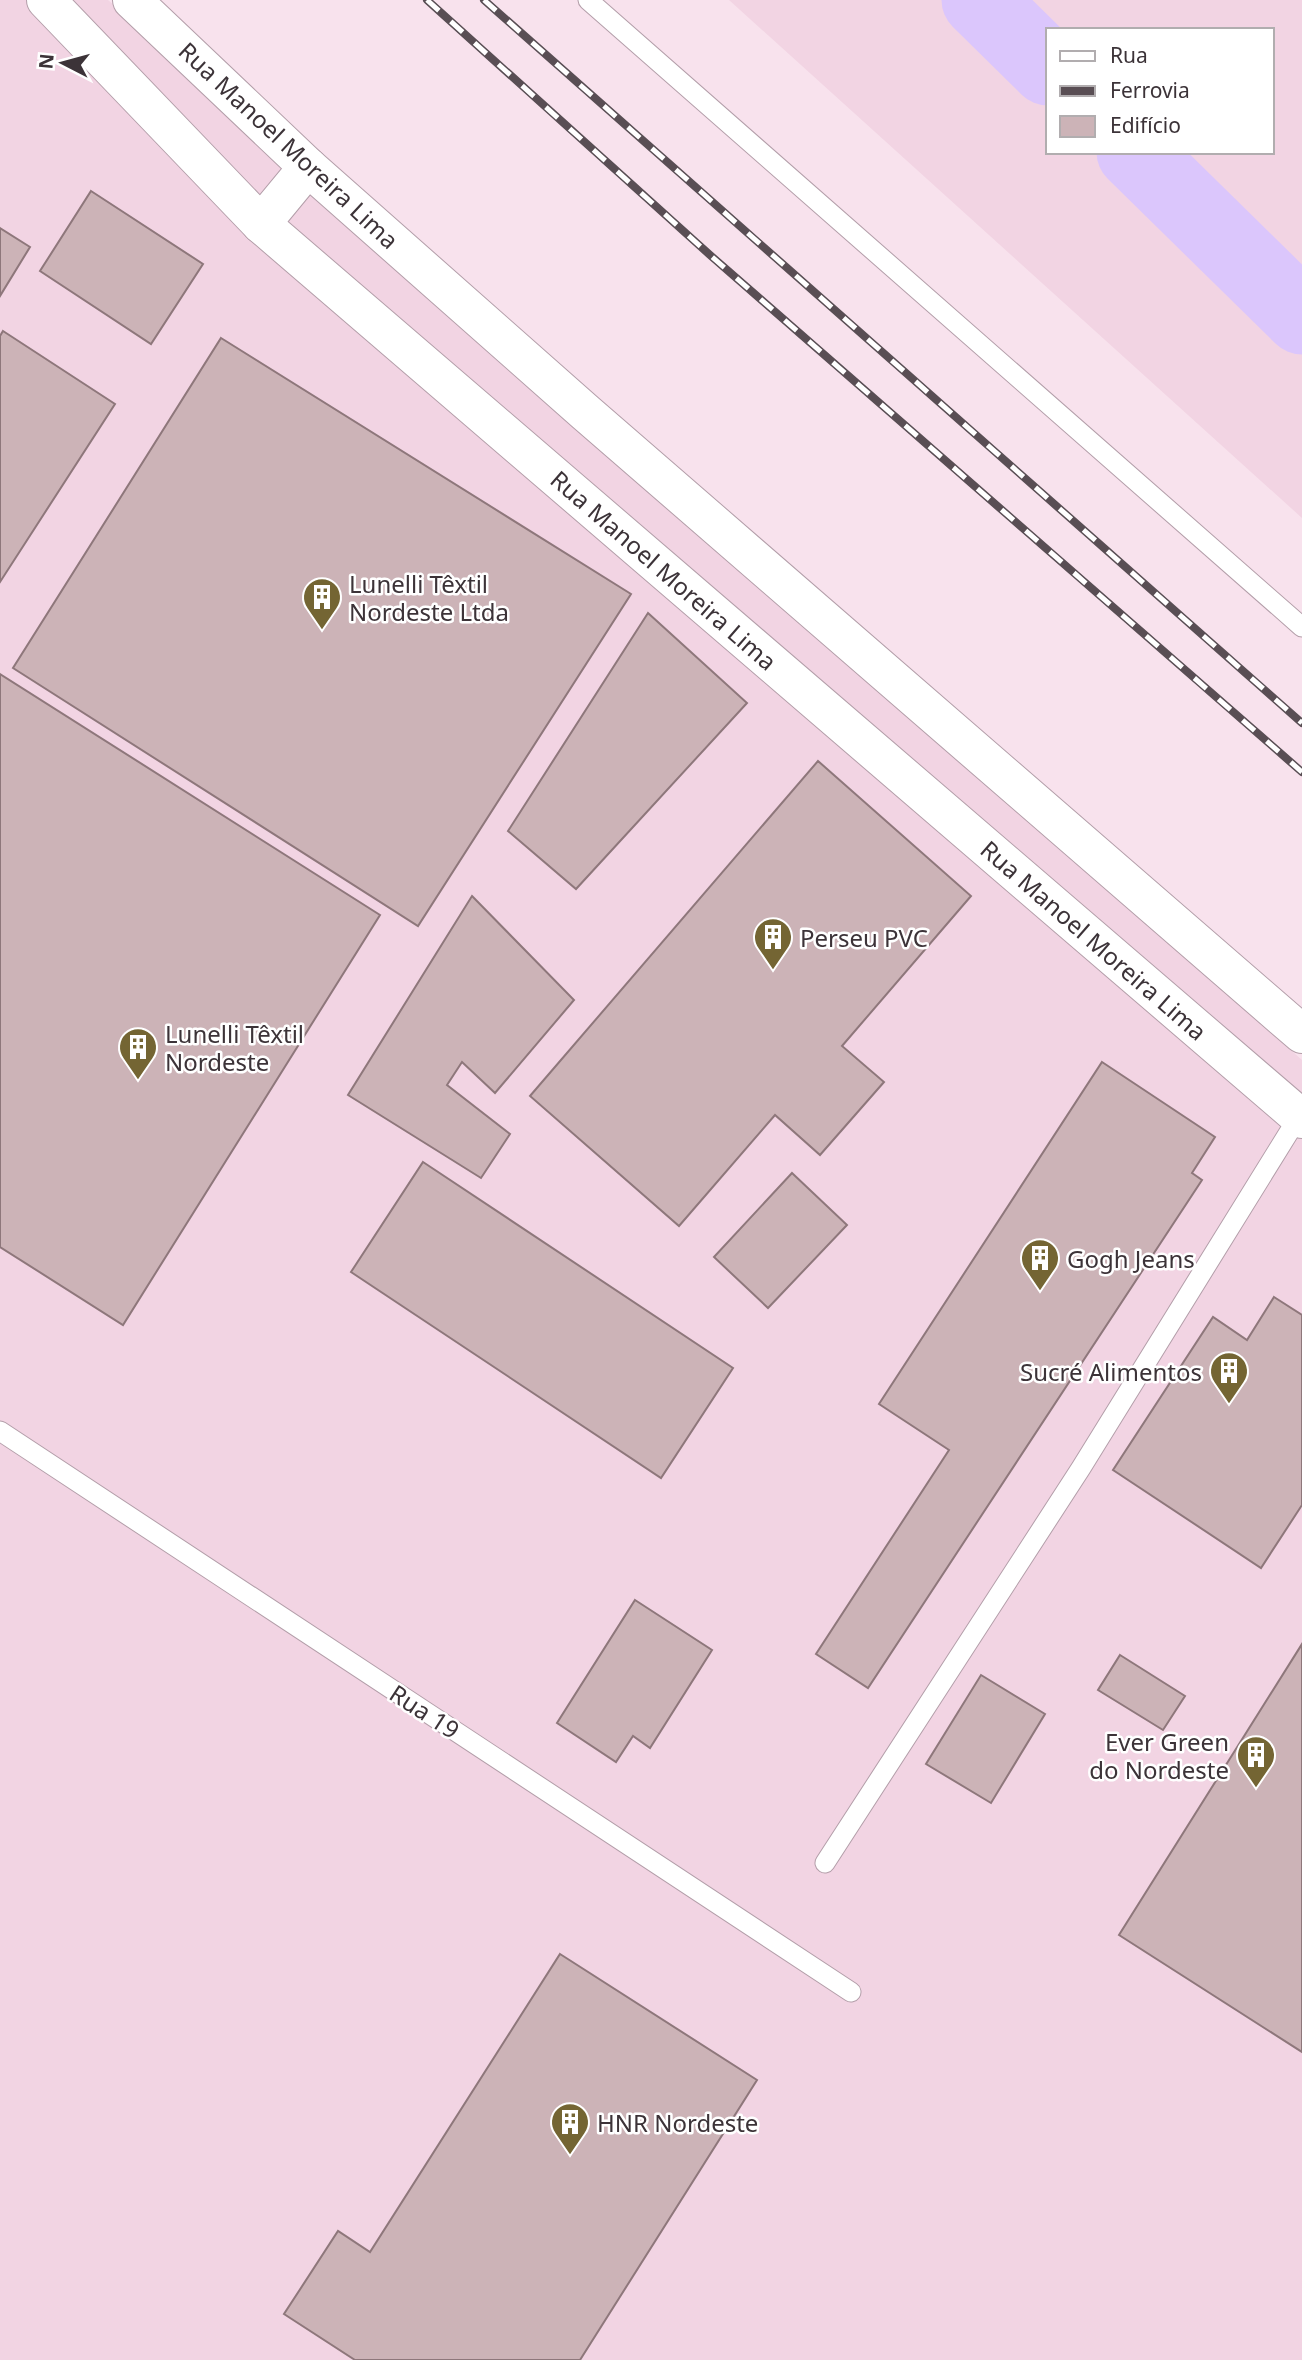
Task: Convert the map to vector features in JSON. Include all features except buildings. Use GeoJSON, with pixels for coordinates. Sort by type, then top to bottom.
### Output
{"type":"FeatureCollection","features":[{"type":"Feature","properties":{"kind":"street","name":"Rua Manoel Moreira Lima"},"geometry":{"type":"LineString","coordinates":[[46,0],[261,224],[1301,1118]]}},
{"type":"Feature","properties":{"kind":"street","name":"Rua Manoel Moreira Lima"},"geometry":{"type":"LineString","coordinates":[[132,0],[309,167],[596,421],[1302,1034]]}},
{"type":"Feature","properties":{"kind":"street"},"geometry":{"type":"LineString","coordinates":[[261,224],[309,167]]}},
{"type":"Feature","properties":{"kind":"lane"},"geometry":{"type":"LineString","coordinates":[[588,0],[1302,627]]}},
{"type":"Feature","properties":{"kind":"lane"},"geometry":{"type":"LineString","coordinates":[[825,1863],[1081,1468],[1301,1118]]}},
{"type":"Feature","properties":{"kind":"lane","name":"Rua 19"},"geometry":{"type":"LineString","coordinates":[[0,1431],[850,1992]]}},
{"type":"Feature","properties":{"kind":"shaded area"},"geometry":{"type":"Polygon","coordinates":[[[0,0],[108,0],[1302,1060],[1302,2360],[0,2360],[0,0]]]}},
{"type":"Feature","properties":{"kind":"shaded area"},"geometry":{"type":"Polygon","coordinates":[[[729,0],[1302,0],[1302,518],[729,0]]]}},
{"type":"Feature","properties":{"kind":"waterway"},"geometry":{"type":"LineString","coordinates":[[979,0],[1046,66]]}},
{"type":"Feature","properties":{"kind":"waterway"},"geometry":{"type":"LineString","coordinates":[[1136,154],[1302,317]]}},
{"type":"Feature","properties":{"kind":"railway"},"geometry":{"type":"LineString","coordinates":[[427,0],[710,255],[1302,772]]}},
{"type":"Feature","properties":{"kind":"railway"},"geometry":{"type":"LineString","coordinates":[[484,0],[1302,723]]}},
{"type":"Feature","properties":{"kind":"place","name":"Lunelli Têxtil Nordeste Ltda"},"geometry":{"type":"Point","coordinates":[322,631]}},
{"type":"Feature","properties":{"kind":"place","name":"Perseu PVC"},"geometry":{"type":"Point","coordinates":[773,971]}},
{"type":"Feature","properties":{"kind":"place","name":"Lunelli Têxtil Nordeste"},"geometry":{"type":"Point","coordinates":[138,1081]}},
{"type":"Feature","properties":{"kind":"place","name":"Gogh Jeans"},"geometry":{"type":"Point","coordinates":[1040,1292]}},
{"type":"Feature","properties":{"kind":"place","name":"Sucré Alimentos"},"geometry":{"type":"Point","coordinates":[1229,1405]}},
{"type":"Feature","properties":{"kind":"place","name":"Ever Green do Nordeste"},"geometry":{"type":"Point","coordinates":[1256,1789]}},
{"type":"Feature","properties":{"kind":"place","name":"HNR Nordeste"},"geometry":{"type":"Point","coordinates":[570,2156]}}]}
